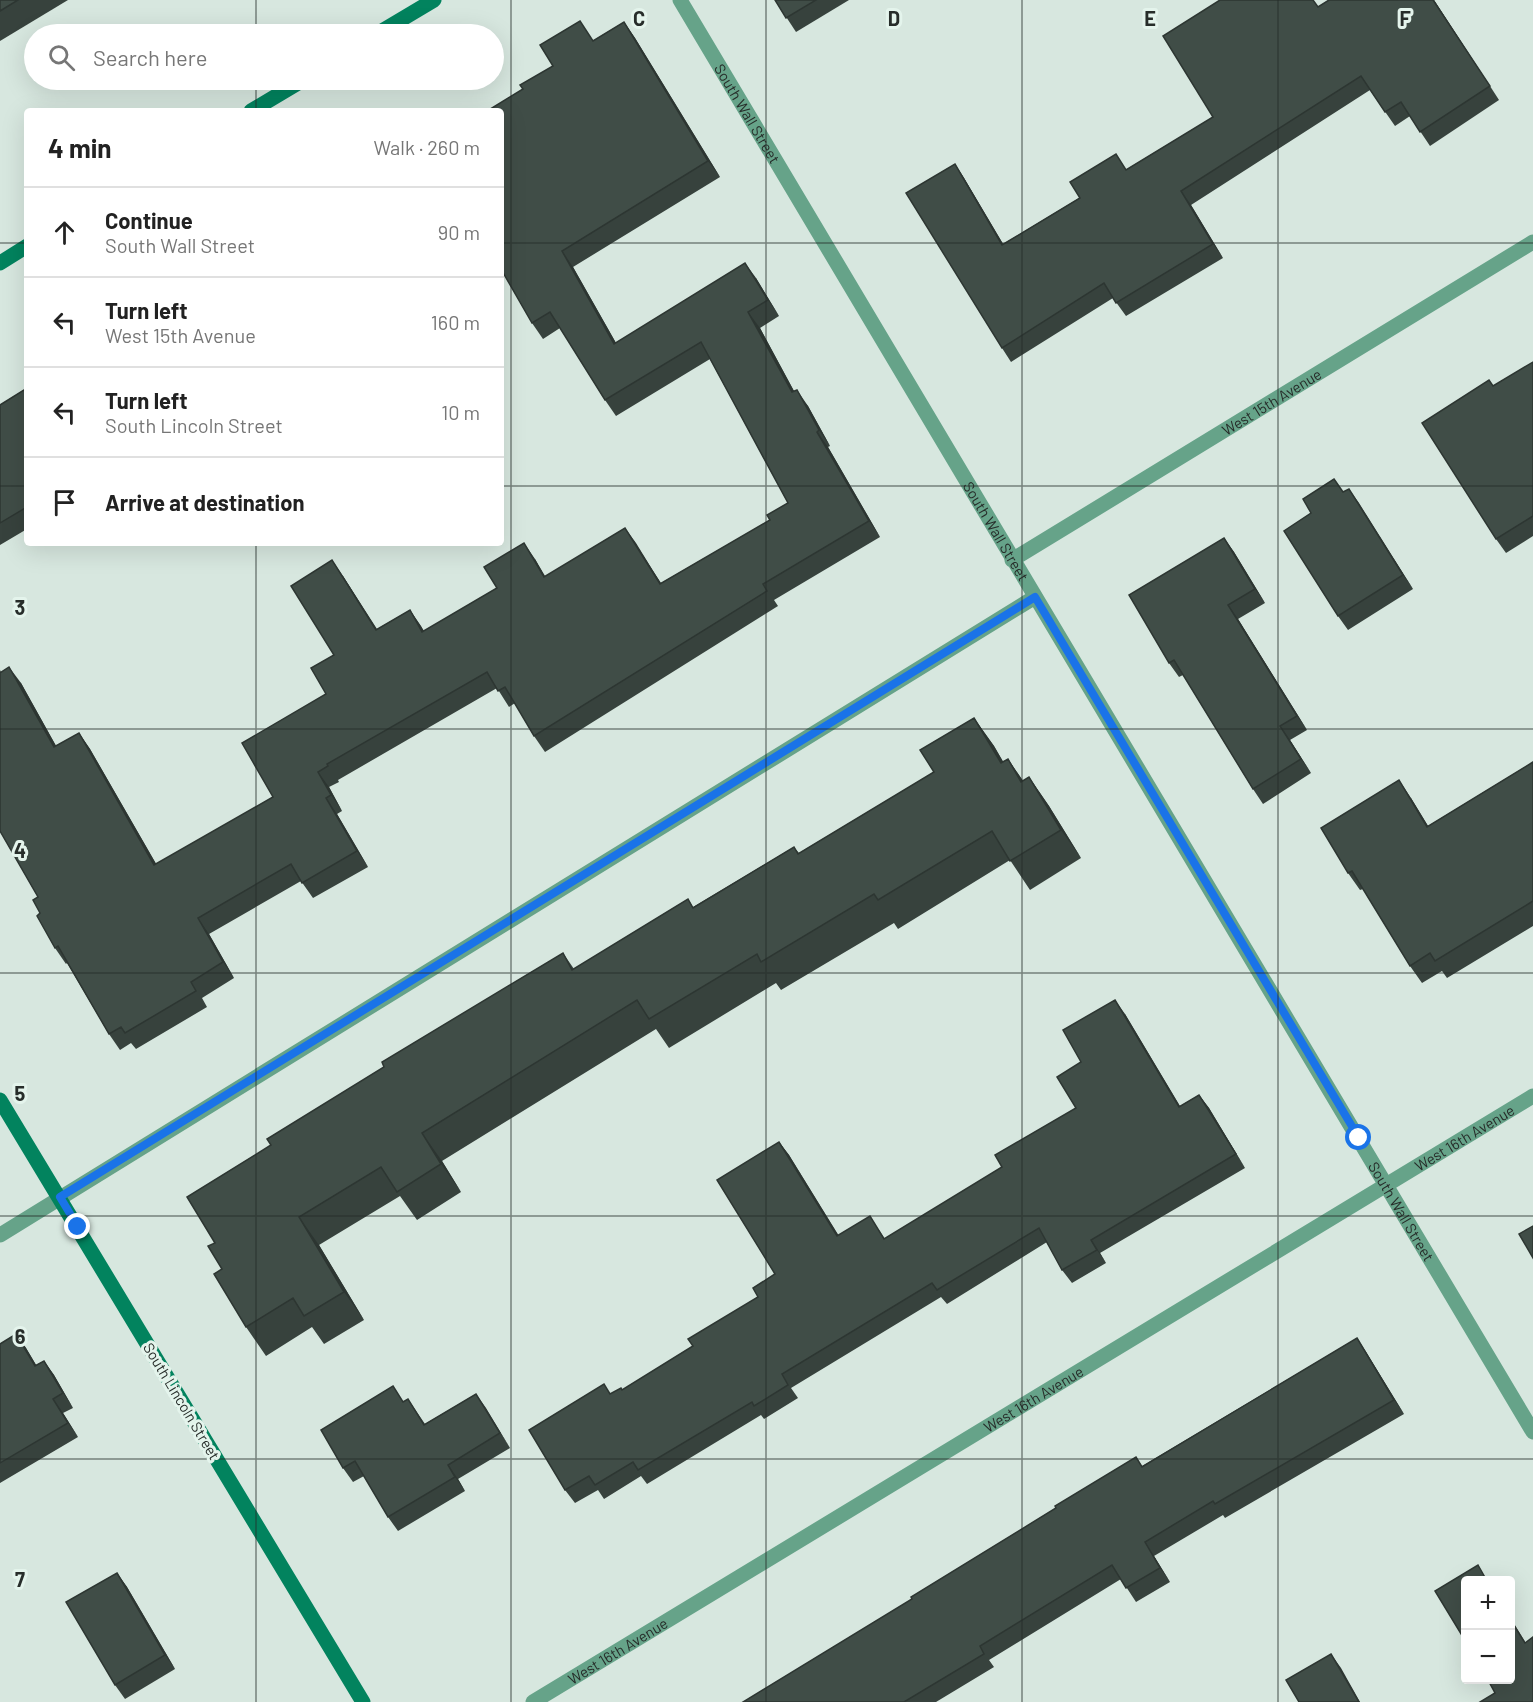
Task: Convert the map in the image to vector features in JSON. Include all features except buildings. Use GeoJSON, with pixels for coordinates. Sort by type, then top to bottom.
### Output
{"type":"FeatureCollection","features":[{"type":"Feature","properties":{"kind":"street"},"geometry":{"type":"LineString","coordinates":[[394,24],[434,0]]}},
{"type":"Feature","properties":{"kind":"street","name":"South Wall Street"},"geometry":{"type":"LineString","coordinates":[[680,0],[1533,1432]]}},
{"type":"Feature","properties":{"kind":"street"},"geometry":{"type":"LineString","coordinates":[[256,108],[286,90]]}},
{"type":"Feature","properties":{"kind":"street","name":"West 15th Avenue"},"geometry":{"type":"LineString","coordinates":[[1012,560],[1533,242]]}},
{"type":"Feature","properties":{"kind":"street"},"geometry":{"type":"LineString","coordinates":[[0,263],[24,248]]}},
{"type":"Feature","properties":{"kind":"street"},"geometry":{"type":"LineString","coordinates":[[0,1234],[1035,597]]}},
{"type":"Feature","properties":{"kind":"street","name":"West 16th Avenue"},"geometry":{"type":"LineString","coordinates":[[533,1702],[1533,1096]]}},
{"type":"Feature","properties":{"kind":"street","name":"South Lincoln Street"},"geometry":{"type":"LineString","coordinates":[[0,1100],[363,1702]]}},
{"type":"Feature","properties":{"kind":"route"},"geometry":{"type":"LineString","coordinates":[[78,1227],[60,1197],[1035,597],[1359,1138]]}}]}
